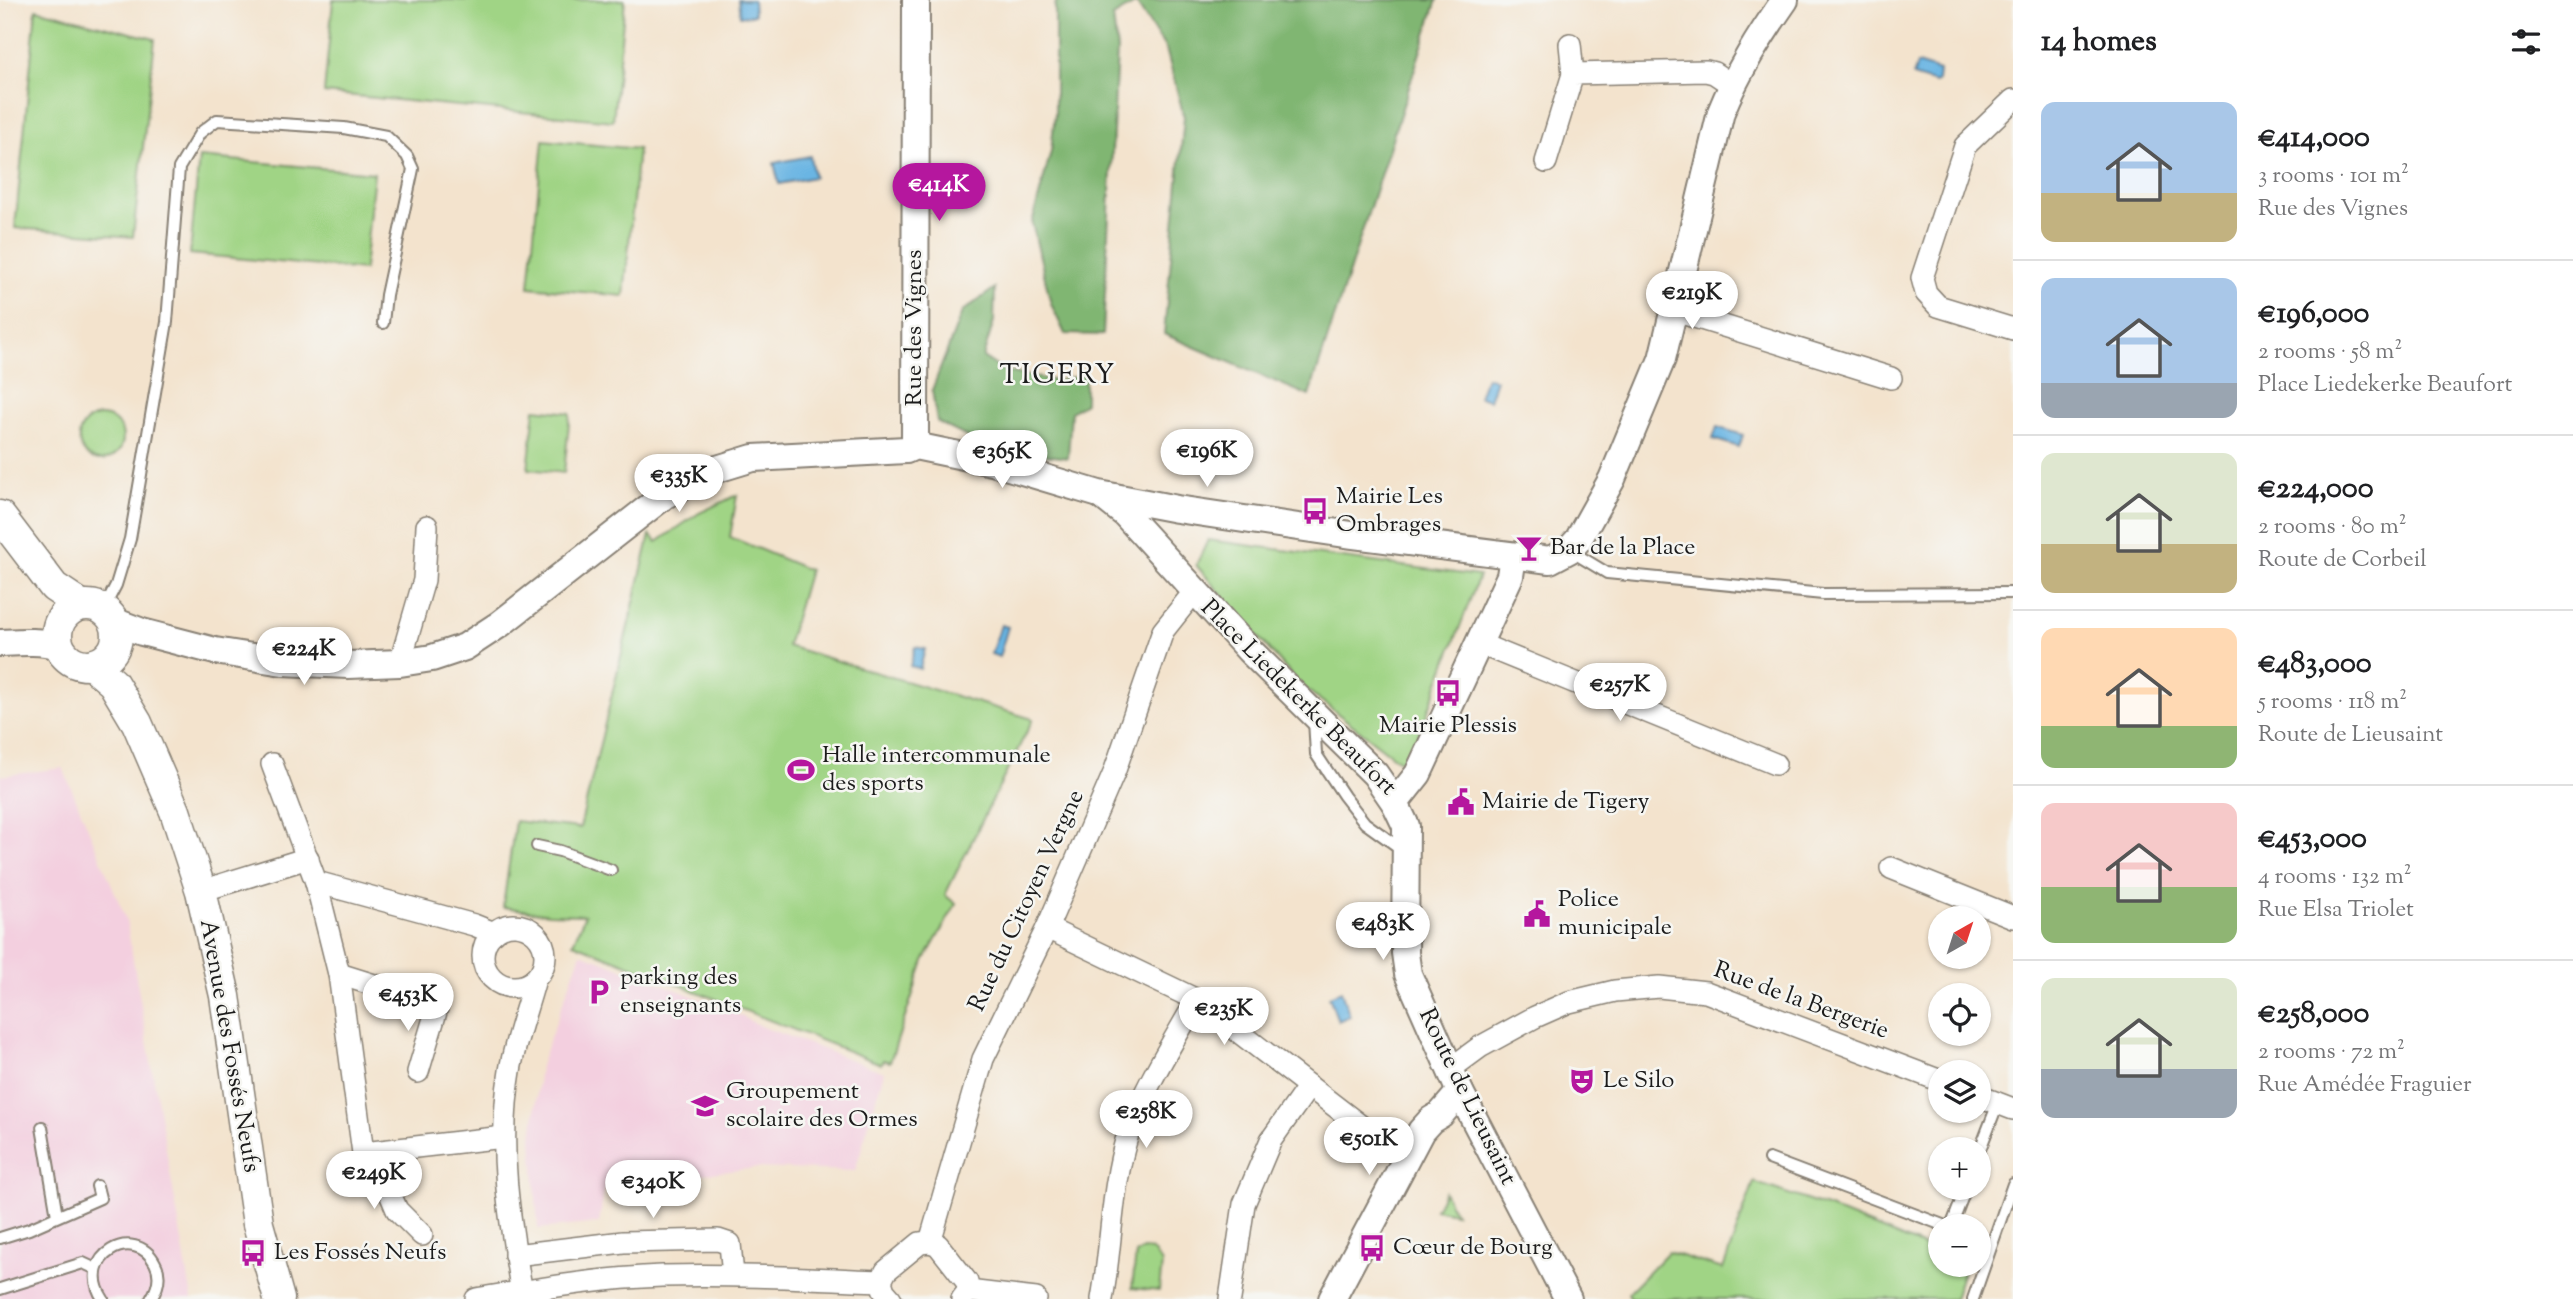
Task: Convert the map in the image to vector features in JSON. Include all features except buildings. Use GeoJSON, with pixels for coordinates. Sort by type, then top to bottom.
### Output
{"type":"FeatureCollection","features":[{"type":"Feature","properties":{"kind":"main road"},"geometry":{"type":"LineString","coordinates":[[0,516],[54,587],[99,638]]}},
{"type":"Feature","properties":{"kind":"main road","name":"Avenue des Fossés Neufs"},"geometry":{"type":"LineString","coordinates":[[99,638],[175,811],[201,891],[225,996],[258,1224],[279,1299]]}},
{"type":"Feature","properties":{"kind":"street","name":"Rue des Vignes"},"geometry":{"type":"LineString","coordinates":[[915,446],[916,0]]}},
{"type":"Feature","properties":{"kind":"street"},"geometry":{"type":"LineString","coordinates":[[0,643],[49,643],[99,638],[215,651],[283,662],[348,665],[400,663],[432,657],[465,647],[500,624],[665,495],[718,469],[753,458],[906,450],[915,446],[992,462],[1099,494],[1294,527],[1550,560],[1569,550],[1578,540],[1612,480],[1662,359],[1721,112],[1732,85],[1785,0]]}},
{"type":"Feature","properties":{"kind":"street"},"geometry":{"type":"LineString","coordinates":[[1546,162],[1573,74],[1570,44]]}},
{"type":"Feature","properties":{"kind":"street"},"geometry":{"type":"LineString","coordinates":[[1573,74],[1706,71],[1732,85]]}},
{"type":"Feature","properties":{"kind":"street"},"geometry":{"type":"LineString","coordinates":[[2013,100],[1965,146],[1922,278],[1926,293],[1938,306],[2013,329]]}},
{"type":"Feature","properties":{"kind":"street"},"geometry":{"type":"LineString","coordinates":[[1672,310],[1891,378]]}},
{"type":"Feature","properties":{"kind":"street","name":"Place Liedekerke Beaufort"},"geometry":{"type":"LineString","coordinates":[[1099,494],[1125,514],[1194,592],[1375,774],[1395,803],[1419,774],[1510,576],[1513,556]]}},
{"type":"Feature","properties":{"kind":"street"},"geometry":{"type":"LineString","coordinates":[[400,663],[424,580],[427,526]]}},
{"type":"Feature","properties":{"kind":"street","name":"Rue du Citoyen Vergne"},"geometry":{"type":"LineString","coordinates":[[930,1242],[983,1059],[1047,928],[1114,773],[1163,631],[1194,592]]}},
{"type":"Feature","properties":{"kind":"street"},"geometry":{"type":"LineString","coordinates":[[1480,644],[1775,764]]}},
{"type":"Feature","properties":{"kind":"street"},"geometry":{"type":"LineString","coordinates":[[272,764],[316,882],[339,974],[363,1153],[380,1170],[397,1210],[422,1235]]}},
{"type":"Feature","properties":{"kind":"street","name":"Route de Lieusaint"},"geometry":{"type":"LineString","coordinates":[[1395,803],[1406,826],[1405,953],[1408,974],[1455,1081],[1568,1299]]}},
{"type":"Feature","properties":{"kind":"street"},"geometry":{"type":"LineString","coordinates":[[201,891],[308,858]]}},
{"type":"Feature","properties":{"kind":"street"},"geometry":{"type":"LineString","coordinates":[[1891,868],[2013,917]]}},
{"type":"Feature","properties":{"kind":"street"},"geometry":{"type":"LineString","coordinates":[[316,882],[474,925],[494,933]]}},
{"type":"Feature","properties":{"kind":"street"},"geometry":{"type":"LineString","coordinates":[[515,925],[534,933],[541,940],[544,950],[542,970],[535,979],[527,984],[507,986],[490,976],[483,957],[484,947],[494,933],[505,926],[515,925]]}},
{"type":"Feature","properties":{"kind":"street"},"geometry":{"type":"LineString","coordinates":[[1047,928],[1197,1000],[1405,1160]]}},
{"type":"Feature","properties":{"kind":"street"},"geometry":{"type":"LineString","coordinates":[[339,974],[438,1005],[418,1072]]}},
{"type":"Feature","properties":{"kind":"street"},"geometry":{"type":"LineString","coordinates":[[522,1295],[515,1255],[504,1137],[510,1069],[535,979]]}},
{"type":"Feature","properties":{"kind":"street","name":"Rue de la Bergerie"},"geometry":{"type":"LineString","coordinates":[[1455,1081],[1480,1047],[1535,1017],[1569,1002],[1615,991],[1659,987],[1706,992],[1928,1076]]}},
{"type":"Feature","properties":{"kind":"street"},"geometry":{"type":"LineString","coordinates":[[1102,1299],[1113,1210],[1128,1136],[1150,1082],[1197,1000]]}},
{"type":"Feature","properties":{"kind":"street"},"geometry":{"type":"LineString","coordinates":[[1332,1299],[1405,1160],[1426,1124],[1441,1114],[1455,1081]]}},
{"type":"Feature","properties":{"kind":"street"},"geometry":{"type":"LineString","coordinates":[[1230,1299],[1244,1204],[1271,1140],[1309,1086]]}},
{"type":"Feature","properties":{"kind":"street"},"geometry":{"type":"LineString","coordinates":[[363,1153],[504,1137]]}},
{"type":"Feature","properties":{"kind":"street"},"geometry":{"type":"LineString","coordinates":[[515,1255],[623,1242],[719,1240],[730,1244],[733,1275]]}},
{"type":"Feature","properties":{"kind":"street"},"geometry":{"type":"LineString","coordinates":[[476,1299],[522,1295],[561,1284],[620,1289],[660,1276],[733,1275],[886,1290],[886,1270],[920,1243],[930,1242],[938,1245],[967,1282],[965,1295],[1036,1299]]}},
{"type":"Feature","properties":{"kind":"lane"},"geometry":{"type":"LineString","coordinates":[[99,638],[130,539],[167,322],[179,168],[200,133],[217,120],[344,128],[386,136],[407,156],[413,169],[386,295],[383,323]]}},
{"type":"Feature","properties":{"kind":"lane"},"geometry":{"type":"LineString","coordinates":[[1569,550],[1607,573],[1810,593],[2013,593]]}},
{"type":"Feature","properties":{"kind":"lane"},"geometry":{"type":"LineString","coordinates":[[1314,714],[1316,754],[1343,796],[1365,823],[1406,852]]}},
{"type":"Feature","properties":{"kind":"lane"},"geometry":{"type":"LineString","coordinates":[[537,846],[560,851],[611,870]]}},
{"type":"Feature","properties":{"kind":"lane"},"geometry":{"type":"LineString","coordinates":[[1984,1137],[1997,1102]]}},
{"type":"Feature","properties":{"kind":"lane"},"geometry":{"type":"LineString","coordinates":[[42,1127],[57,1216]]}},
{"type":"Feature","properties":{"kind":"lane"},"geometry":{"type":"LineString","coordinates":[[1769,1158],[1928,1219]]}},
{"type":"Feature","properties":{"kind":"lane"},"geometry":{"type":"LineString","coordinates":[[1973,1299],[2013,1184]]}},
{"type":"Feature","properties":{"kind":"lane"},"geometry":{"type":"LineString","coordinates":[[0,1238],[100,1198],[97,1186]]}},
{"type":"Feature","properties":{"kind":"lane"},"geometry":{"type":"LineString","coordinates":[[103,1299],[95,1279],[100,1259],[117,1247],[127,1245],[147,1252],[158,1270],[159,1281],[151,1299]]}},
{"type":"Feature","properties":{"kind":"lane"},"geometry":{"type":"LineString","coordinates":[[0,1289],[83,1263],[96,1269]]}},
{"type":"Feature","properties":{"kind":"shaded area"},"geometry":{"type":"Polygon","coordinates":[[[63,768],[126,919],[192,1299],[0,1299],[0,776],[63,768]]]}},
{"type":"Feature","properties":{"kind":"shaded area","name":"Groupement scolaire des Ormes"},"geometry":{"type":"Polygon","coordinates":[[[581,953],[732,1011],[760,1026],[884,1072],[855,1171],[756,1168],[605,1185],[599,1223],[538,1229],[532,1139],[540,1066],[581,953]]]}},
{"type":"Feature","properties":{"kind":"green space"},"geometry":{"type":"Polygon","coordinates":[[[333,0],[625,0],[613,121],[324,93],[333,0]]]}},
{"type":"Feature","properties":{"kind":"green space"},"geometry":{"type":"Polygon","coordinates":[[[1057,0],[1437,0],[1309,396],[1164,334],[1184,117],[1166,49],[1136,3],[1113,17],[1117,50],[1103,335],[1065,334],[1051,304],[1032,223],[1051,151],[1055,113],[1057,0]]]}},
{"type":"Feature","properties":{"kind":"green space"},"geometry":{"type":"Polygon","coordinates":[[[36,9],[155,39],[133,237],[15,228],[36,9]]]}},
{"type":"Feature","properties":{"kind":"green space"},"geometry":{"type":"Polygon","coordinates":[[[543,140],[638,149],[624,296],[529,287],[543,140]]]}},
{"type":"Feature","properties":{"kind":"green space"},"geometry":{"type":"Polygon","coordinates":[[[199,157],[374,173],[364,270],[190,254],[199,157]]]}},
{"type":"Feature","properties":{"kind":"green space"},"geometry":{"type":"Polygon","coordinates":[[[995,288],[994,321],[983,357],[1004,371],[1056,381],[1085,375],[1085,403],[1071,412],[1068,458],[1025,452],[1004,442],[973,440],[937,422],[932,390],[962,312],[995,288]]]}},
{"type":"Feature","properties":{"kind":"green space"},"geometry":{"type":"Polygon","coordinates":[[[535,409],[570,413],[564,473],[528,469],[535,409]]]}},
{"type":"Feature","properties":{"kind":"green space"},"geometry":{"type":"Polygon","coordinates":[[[101,416],[110,417],[117,422],[122,429],[122,447],[117,454],[110,459],[101,460],[92,459],[85,454],[80,447],[79,438],[80,429],[85,422],[92,417],[101,416]]]}},
{"type":"Feature","properties":{"kind":"green space","name":"Halle intercommunale des sports"},"geometry":{"type":"Polygon","coordinates":[[[737,495],[730,537],[809,570],[787,646],[1033,719],[945,895],[956,904],[924,961],[890,1062],[883,1060],[881,1064],[573,943],[585,915],[549,914],[503,907],[515,821],[580,828],[650,535],[657,542],[699,513],[737,495]]]}},
{"type":"Feature","properties":{"kind":"green space"},"geometry":{"type":"Polygon","coordinates":[[[1208,540],[1479,576],[1407,767],[1298,683],[1196,565],[1208,540]]]}},
{"type":"Feature","properties":{"kind":"green space"},"geometry":{"type":"Polygon","coordinates":[[[1754,1182],[1829,1208],[1928,1249],[1928,1277],[1961,1277],[1954,1299],[1631,1299],[1628,1293],[1668,1252],[1723,1269],[1754,1182]]]}},
{"type":"Feature","properties":{"kind":"green space"},"geometry":{"type":"Polygon","coordinates":[[[1444,1192],[1455,1213],[1435,1209],[1444,1192]]]}},
{"type":"Feature","properties":{"kind":"green space"},"geometry":{"type":"Polygon","coordinates":[[[1143,1249],[1152,1250],[1162,1263],[1159,1291],[1132,1288],[1136,1254],[1143,1249]]]}},
{"type":"Feature","properties":{"kind":"water"},"geometry":{"type":"Polygon","coordinates":[[[738,0],[753,0],[754,15],[740,16],[738,0]]]}},
{"type":"Feature","properties":{"kind":"water"},"geometry":{"type":"Polygon","coordinates":[[[1917,64],[1939,71],[1938,81],[1935,83],[1913,76],[1917,64]]]}},
{"type":"Feature","properties":{"kind":"water"},"geometry":{"type":"Polygon","coordinates":[[[810,156],[814,177],[779,184],[774,163],[810,156]]]}},
{"type":"Feature","properties":{"kind":"water"},"geometry":{"type":"Polygon","coordinates":[[[1486,377],[1496,380],[1489,400],[1479,397],[1486,377]]]}},
{"type":"Feature","properties":{"kind":"water"},"geometry":{"type":"Polygon","coordinates":[[[1717,427],[1743,435],[1739,447],[1713,439],[1717,427]]]}},
{"type":"Feature","properties":{"kind":"water"},"geometry":{"type":"Polygon","coordinates":[[[1001,625],[1008,627],[999,657],[991,654],[1001,625]]]}},
{"type":"Feature","properties":{"kind":"water"},"geometry":{"type":"Polygon","coordinates":[[[915,647],[925,649],[920,669],[910,666],[915,647]]]}},
{"type":"Feature","properties":{"kind":"water"},"geometry":{"type":"Polygon","coordinates":[[[1341,991],[1350,1016],[1338,1021],[1329,996],[1341,991]]]}},
{"type":"Feature","properties":{"kind":"place","name":"Mairie Les Ombrages"},"geometry":{"type":"Point","coordinates":[1315,511]}},
{"type":"Feature","properties":{"kind":"place","name":"Bar de la Place"},"geometry":{"type":"Point","coordinates":[1529,548]}},
{"type":"Feature","properties":{"kind":"place","name":"Mairie Plessis"},"geometry":{"type":"Point","coordinates":[1448,693]}},
{"type":"Feature","properties":{"kind":"place","name":"Halle intercommunale des sports"},"geometry":{"type":"Point","coordinates":[801,770]}},
{"type":"Feature","properties":{"kind":"place","name":"Mairie de Tigery"},"geometry":{"type":"Point","coordinates":[1461,802]}},
{"type":"Feature","properties":{"kind":"place","name":"Police municipale"},"geometry":{"type":"Point","coordinates":[1537,914]}},
{"type":"Feature","properties":{"kind":"place","name":"parking des enseignants"},"geometry":{"type":"Point","coordinates":[599,992]}},
{"type":"Feature","properties":{"kind":"place","name":"Le Silo"},"geometry":{"type":"Point","coordinates":[1582,1081]}},
{"type":"Feature","properties":{"kind":"place","name":"Groupement scolaire des Ormes"},"geometry":{"type":"Point","coordinates":[705,1106]}},
{"type":"Feature","properties":{"kind":"place","name":"Cœur de Bourg"},"geometry":{"type":"Point","coordinates":[1372,1248]}},
{"type":"Feature","properties":{"kind":"place","name":"Les Fossés Neufs"},"geometry":{"type":"Point","coordinates":[253,1253]}},
{"type":"Feature","properties":{"kind":"district","name":"TIGERY"},"geometry":{"type":"Point","coordinates":[1058,376]}}]}
